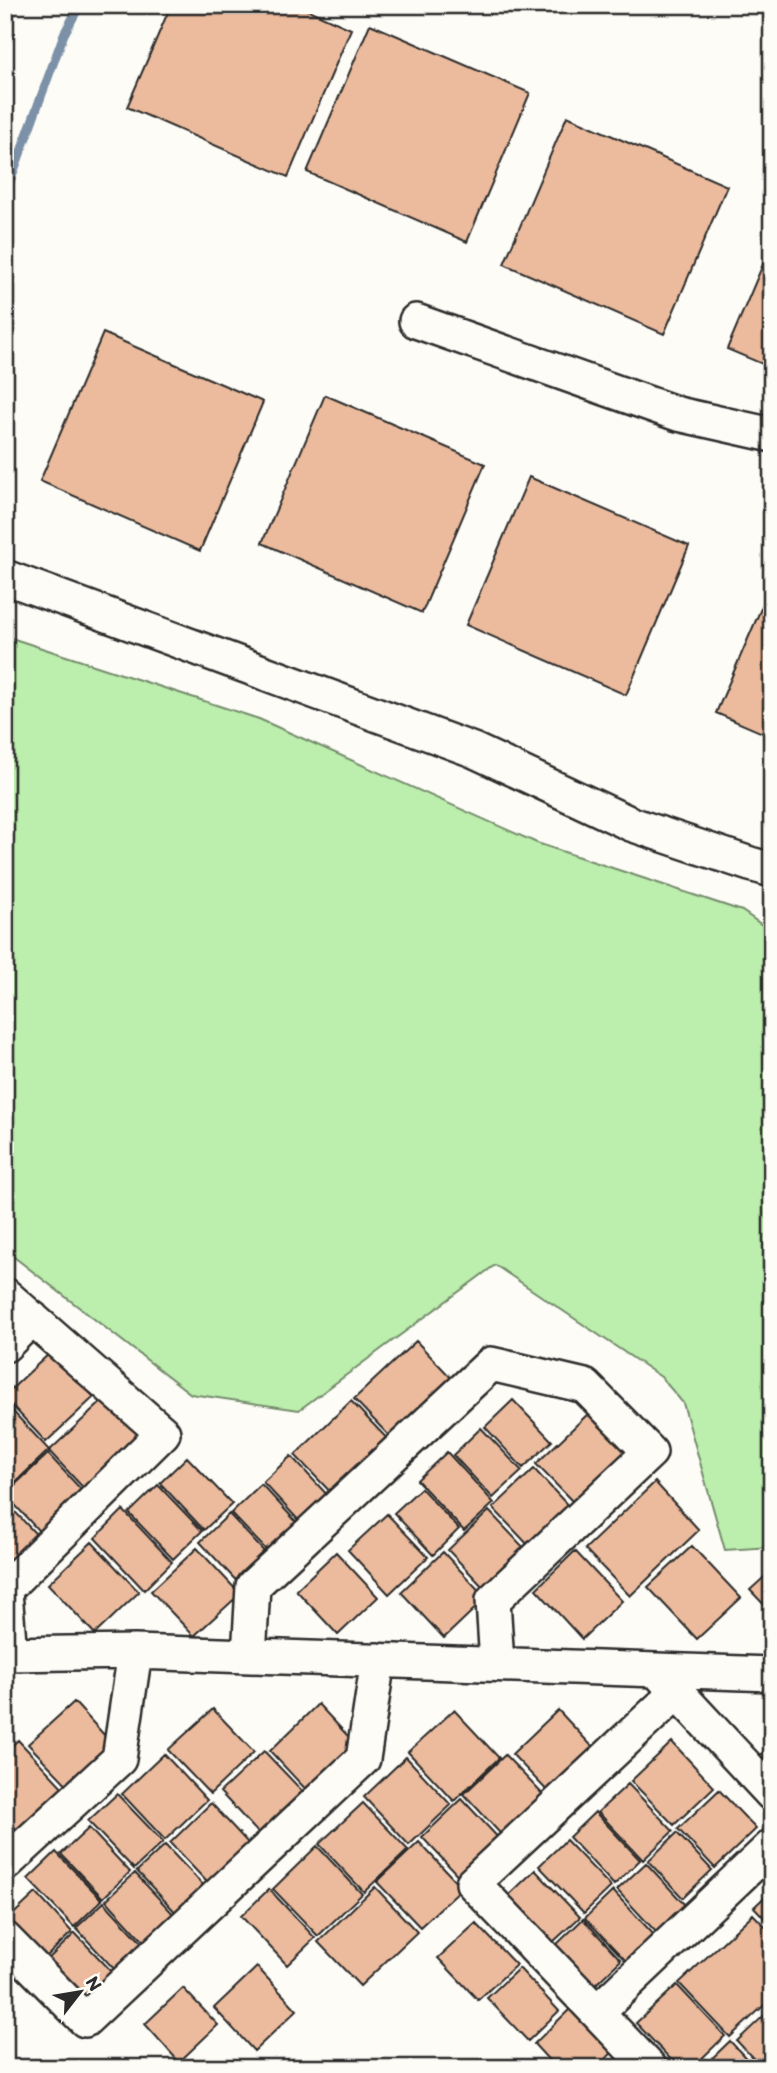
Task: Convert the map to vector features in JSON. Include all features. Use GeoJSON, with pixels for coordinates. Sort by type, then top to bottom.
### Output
{"type":"FeatureCollection","features":[{"type":"Feature","properties":{"kind":"street"},"geometry":{"type":"LineString","coordinates":[[416,321],[678,414],[772,435]]}},
{"type":"Feature","properties":{"kind":"street"},"geometry":{"type":"LineString","coordinates":[[5,577],[473,750],[641,828],[772,870]]}},
{"type":"Feature","properties":{"kind":"street"},"geometry":{"type":"LineString","coordinates":[[5,1295],[163,1433],[5,1590],[8,1654],[135,1652],[497,1664],[666,1681],[772,1674]]}},
{"type":"Feature","properties":{"kind":"street"},"geometry":{"type":"LineString","coordinates":[[5,1345],[32,1318]]}},
{"type":"Feature","properties":{"kind":"street"},"geometry":{"type":"LineString","coordinates":[[249,1656],[253,1586],[491,1364],[585,1386],[650,1452],[493,1600],[497,1664]]}},
{"type":"Feature","properties":{"kind":"street"},"geometry":{"type":"LineString","coordinates":[[5,1864],[118,1759],[135,1652]]}},
{"type":"Feature","properties":{"kind":"street"},"geometry":{"type":"LineString","coordinates":[[5,1939],[85,2020],[363,1759],[378,1660]]}},
{"type":"Feature","properties":{"kind":"street"},"geometry":{"type":"LineString","coordinates":[[666,1681],[772,1794]]}},
{"type":"Feature","properties":{"kind":"street"},"geometry":{"type":"LineString","coordinates":[[650,2068],[473,1883],[666,1681]]}},
{"type":"Feature","properties":{"kind":"street"},"geometry":{"type":"LineString","coordinates":[[597,2012],[772,1846]]}},
{"type":"Feature","properties":{"kind":"green space"},"geometry":{"type":"Polygon","coordinates":[[[5,636],[259,719],[537,843],[742,911],[772,932],[772,1547],[725,1550],[683,1403],[661,1377],[495,1265],[299,1410],[191,1394],[5,1250],[5,636]]]}},
{"type":"Feature","properties":{"kind":"building"},"geometry":{"type":"Polygon","coordinates":[[[171,5],[297,5],[351,29],[288,177],[127,107],[171,5]]]}},
{"type":"Feature","properties":{"kind":"building"},"geometry":{"type":"Polygon","coordinates":[[[370,24],[530,93],[467,242],[307,172],[370,24]]]}},
{"type":"Feature","properties":{"kind":"building"},"geometry":{"type":"Polygon","coordinates":[[[567,116],[727,186],[664,334],[504,264],[567,116]]]}},
{"type":"Feature","properties":{"kind":"building"},"geometry":{"type":"Polygon","coordinates":[[[772,243],[772,368],[727,349],[772,243]]]}},
{"type":"Feature","properties":{"kind":"building"},"geometry":{"type":"Polygon","coordinates":[[[103,333],[263,402],[200,551],[40,481],[103,333]]]}},
{"type":"Feature","properties":{"kind":"building"},"geometry":{"type":"Polygon","coordinates":[[[325,395],[485,464],[422,613],[262,543],[325,395]]]}},
{"type":"Feature","properties":{"kind":"building"},"geometry":{"type":"Polygon","coordinates":[[[529,477],[689,546],[626,695],[466,625],[529,477]]]}},
{"type":"Feature","properties":{"kind":"building"},"geometry":{"type":"Polygon","coordinates":[[[772,583],[772,737],[716,713],[772,583]]]}},
{"type":"Feature","properties":{"kind":"building"},"geometry":{"type":"Polygon","coordinates":[[[416,1341],[458,1385],[396,1443],[354,1399],[416,1341]]]}},
{"type":"Feature","properties":{"kind":"building"},"geometry":{"type":"Polygon","coordinates":[[[51,1352],[94,1397],[46,1442],[5,1395],[51,1352]]]}},
{"type":"Feature","properties":{"kind":"building"},"geometry":{"type":"Polygon","coordinates":[[[106,1398],[148,1442],[91,1496],[49,1451],[106,1398]]]}},
{"type":"Feature","properties":{"kind":"building"},"geometry":{"type":"Polygon","coordinates":[[[513,1400],[552,1441],[523,1468],[485,1427],[513,1400]]]}},
{"type":"Feature","properties":{"kind":"building"},"geometry":{"type":"Polygon","coordinates":[[[351,1401],[395,1447],[338,1500],[295,1455],[351,1401]]]}},
{"type":"Feature","properties":{"kind":"building"},"geometry":{"type":"Polygon","coordinates":[[[5,1403],[49,1450],[7,1490],[5,1488],[5,1403]]]}},
{"type":"Feature","properties":{"kind":"building"},"geometry":{"type":"Polygon","coordinates":[[[593,1409],[634,1452],[577,1506],[536,1464],[593,1409]]]}},
{"type":"Feature","properties":{"kind":"building"},"geometry":{"type":"Polygon","coordinates":[[[481,1428],[522,1471],[493,1498],[453,1455],[481,1428]]]}},
{"type":"Feature","properties":{"kind":"building"},"geometry":{"type":"Polygon","coordinates":[[[447,1452],[494,1503],[464,1531],[417,1480],[447,1452]]]}},
{"type":"Feature","properties":{"kind":"building"},"geometry":{"type":"Polygon","coordinates":[[[48,1454],[90,1499],[47,1540],[5,1494],[48,1454]]]}},
{"type":"Feature","properties":{"kind":"building"},"geometry":{"type":"Polygon","coordinates":[[[291,1456],[331,1499],[303,1525],[263,1482],[291,1456]]]}},
{"type":"Feature","properties":{"kind":"building"},"geometry":{"type":"Polygon","coordinates":[[[187,1457],[232,1504],[204,1530],[160,1483],[187,1457]]]}},
{"type":"Feature","properties":{"kind":"building"},"geometry":{"type":"Polygon","coordinates":[[[534,1469],[573,1511],[532,1549],[493,1508],[534,1469]]]}},
{"type":"Feature","properties":{"kind":"building"},"geometry":{"type":"Polygon","coordinates":[[[655,1482],[699,1530],[630,1596],[585,1549],[655,1482]]]}},
{"type":"Feature","properties":{"kind":"building"},"geometry":{"type":"Polygon","coordinates":[[[261,1484],[304,1530],[274,1558],[231,1513],[261,1484]]]}},
{"type":"Feature","properties":{"kind":"building"},"geometry":{"type":"Polygon","coordinates":[[[158,1485],[202,1531],[173,1559],[129,1513],[158,1485]]]}},
{"type":"Feature","properties":{"kind":"building"},"geometry":{"type":"Polygon","coordinates":[[[421,1488],[459,1529],[433,1555],[394,1513],[421,1488]]]}},
{"type":"Feature","properties":{"kind":"building"},"geometry":{"type":"Polygon","coordinates":[[[5,1501],[46,1545],[5,1584],[5,1501]]]}},
{"type":"Feature","properties":{"kind":"building"},"geometry":{"type":"Polygon","coordinates":[[[123,1510],[172,1562],[144,1590],[95,1538],[123,1510]]]}},
{"type":"Feature","properties":{"kind":"building"},"geometry":{"type":"Polygon","coordinates":[[[489,1511],[526,1550],[485,1589],[448,1550],[489,1511]]]}},
{"type":"Feature","properties":{"kind":"building"},"geometry":{"type":"Polygon","coordinates":[[[229,1514],[272,1560],[243,1588],[200,1542],[229,1514]]]}},
{"type":"Feature","properties":{"kind":"building"},"geometry":{"type":"Polygon","coordinates":[[[387,1514],[428,1557],[389,1594],[348,1550],[387,1514]]]}},
{"type":"Feature","properties":{"kind":"building"},"geometry":{"type":"Polygon","coordinates":[[[92,1542],[139,1592],[95,1634],[48,1584],[92,1542]]]}},
{"type":"Feature","properties":{"kind":"building"},"geometry":{"type":"Polygon","coordinates":[[[692,1546],[741,1598],[697,1639],[648,1587],[692,1546]]]}},
{"type":"Feature","properties":{"kind":"building"},"geometry":{"type":"Polygon","coordinates":[[[197,1548],[240,1594],[194,1636],[151,1591],[197,1548]]]}},
{"type":"Feature","properties":{"kind":"building"},"geometry":{"type":"Polygon","coordinates":[[[575,1551],[622,1601],[582,1639],[536,1589],[575,1551]]]}},
{"type":"Feature","properties":{"kind":"building"},"geometry":{"type":"Polygon","coordinates":[[[336,1552],[378,1597],[338,1635],[296,1590],[336,1552]]]}},
{"type":"Feature","properties":{"kind":"building"},"geometry":{"type":"Polygon","coordinates":[[[443,1552],[486,1598],[444,1638],[401,1592],[443,1552]]]}},
{"type":"Feature","properties":{"kind":"building"},"geometry":{"type":"Polygon","coordinates":[[[772,1570],[772,1613],[750,1590],[772,1570]]]}},
{"type":"Feature","properties":{"kind":"building"},"geometry":{"type":"Polygon","coordinates":[[[74,1702],[118,1750],[74,1792],[28,1744],[74,1702]]]}},
{"type":"Feature","properties":{"kind":"building"},"geometry":{"type":"Polygon","coordinates":[[[318,1704],[361,1750],[312,1796],[270,1751],[318,1704]]]}},
{"type":"Feature","properties":{"kind":"building"},"geometry":{"type":"Polygon","coordinates":[[[213,1709],[254,1752],[210,1794],[168,1750],[213,1709]]]}},
{"type":"Feature","properties":{"kind":"building"},"geometry":{"type":"Polygon","coordinates":[[[454,1710],[499,1758],[454,1801],[408,1752],[454,1710]]]}},
{"type":"Feature","properties":{"kind":"building"},"geometry":{"type":"Polygon","coordinates":[[[558,1710],[601,1756],[555,1799],[512,1754],[558,1710]]]}},
{"type":"Feature","properties":{"kind":"building"},"geometry":{"type":"Polygon","coordinates":[[[18,1740],[65,1790],[20,1833],[5,1817],[5,1752],[18,1740]]]}},
{"type":"Feature","properties":{"kind":"building"},"geometry":{"type":"Polygon","coordinates":[[[672,1742],[714,1787],[674,1825],[631,1781],[672,1742]]]}},
{"type":"Feature","properties":{"kind":"building"},"geometry":{"type":"Polygon","coordinates":[[[772,1744],[772,1771],[758,1757],[772,1744]]]}},
{"type":"Feature","properties":{"kind":"building"},"geometry":{"type":"Polygon","coordinates":[[[264,1751],[306,1795],[262,1837],[220,1792],[264,1751]]]}},
{"type":"Feature","properties":{"kind":"building"},"geometry":{"type":"Polygon","coordinates":[[[164,1754],[207,1800],[165,1840],[122,1794],[164,1754]]]}},
{"type":"Feature","properties":{"kind":"building"},"geometry":{"type":"Polygon","coordinates":[[[505,1755],[551,1803],[509,1843],[464,1794],[505,1755]]]}},
{"type":"Feature","properties":{"kind":"building"},"geometry":{"type":"Polygon","coordinates":[[[406,1757],[451,1805],[409,1845],[364,1797],[406,1757]]]}},
{"type":"Feature","properties":{"kind":"building"},"geometry":{"type":"Polygon","coordinates":[[[628,1784],[673,1831],[643,1860],[598,1812],[628,1784]]]}},
{"type":"Feature","properties":{"kind":"building"},"geometry":{"type":"Polygon","coordinates":[[[719,1790],[756,1829],[715,1868],[678,1829],[719,1790]]]}},
{"type":"Feature","properties":{"kind":"building"},"geometry":{"type":"Polygon","coordinates":[[[117,1794],[163,1842],[134,1869],[88,1821],[117,1794]]]}},
{"type":"Feature","properties":{"kind":"building"},"geometry":{"type":"Polygon","coordinates":[[[462,1799],[504,1844],[464,1882],[422,1837],[462,1799]]]}},
{"type":"Feature","properties":{"kind":"building"},"geometry":{"type":"Polygon","coordinates":[[[211,1803],[248,1843],[207,1882],[170,1843],[211,1803]]]}},
{"type":"Feature","properties":{"kind":"building"},"geometry":{"type":"Polygon","coordinates":[[[363,1803],[408,1850],[364,1892],[319,1844],[363,1803]]]}},
{"type":"Feature","properties":{"kind":"building"},"geometry":{"type":"Polygon","coordinates":[[[595,1812],[640,1860],[614,1885],[569,1837],[595,1812]]]}},
{"type":"Feature","properties":{"kind":"building"},"geometry":{"type":"Polygon","coordinates":[[[89,1828],[130,1872],[103,1898],[61,1854],[89,1828]]]}},
{"type":"Feature","properties":{"kind":"building"},"geometry":{"type":"Polygon","coordinates":[[[677,1833],[712,1870],[683,1898],[648,1861],[677,1833]]]}},
{"type":"Feature","properties":{"kind":"building"},"geometry":{"type":"Polygon","coordinates":[[[566,1840],[611,1887],[584,1913],[539,1866],[566,1840]]]}},
{"type":"Feature","properties":{"kind":"building"},"geometry":{"type":"Polygon","coordinates":[[[419,1842],[462,1888],[420,1927],[377,1882],[419,1842]]]}},
{"type":"Feature","properties":{"kind":"building"},"geometry":{"type":"Polygon","coordinates":[[[165,1845],[208,1890],[180,1917],[137,1871],[165,1845]]]}},
{"type":"Feature","properties":{"kind":"building"},"geometry":{"type":"Polygon","coordinates":[[[317,1846],[362,1894],[318,1936],[273,1889],[317,1846]]]}},
{"type":"Feature","properties":{"kind":"building"},"geometry":{"type":"Polygon","coordinates":[[[56,1852],[102,1900],[74,1927],[28,1879],[56,1852]]]}},
{"type":"Feature","properties":{"kind":"building"},"geometry":{"type":"Polygon","coordinates":[[[646,1863],[685,1905],[656,1932],[617,1890],[646,1863]]]}},
{"type":"Feature","properties":{"kind":"building"},"geometry":{"type":"Polygon","coordinates":[[[535,1870],[580,1917],[553,1942],[509,1895],[535,1870]]]}},
{"type":"Feature","properties":{"kind":"building"},"geometry":{"type":"Polygon","coordinates":[[[135,1873],[177,1918],[148,1946],[106,1900],[135,1873]]]}},
{"type":"Feature","properties":{"kind":"building"},"geometry":{"type":"Polygon","coordinates":[[[375,1887],[417,1932],[360,1986],[318,1942],[375,1887]]]}},
{"type":"Feature","properties":{"kind":"building"},"geometry":{"type":"Polygon","coordinates":[[[269,1889],[315,1938],[287,1965],[241,1916],[269,1889]]]}},
{"type":"Feature","properties":{"kind":"building"},"geometry":{"type":"Polygon","coordinates":[[[772,1890],[772,1926],[754,1907],[772,1890]]]}},
{"type":"Feature","properties":{"kind":"building"},"geometry":{"type":"Polygon","coordinates":[[[613,1891],[655,1936],[627,1962],[585,1918],[613,1891]]]}},
{"type":"Feature","properties":{"kind":"building"},"geometry":{"type":"Polygon","coordinates":[[[36,1893],[72,1932],[42,1961],[5,1922],[36,1893]]]}},
{"type":"Feature","properties":{"kind":"building"},"geometry":{"type":"Polygon","coordinates":[[[104,1902],[142,1943],[115,1970],[76,1928],[104,1902]]]}},
{"type":"Feature","properties":{"kind":"building"},"geometry":{"type":"Polygon","coordinates":[[[753,1914],[772,1934],[772,1998],[730,2037],[679,1983],[753,1914]]]}},
{"type":"Feature","properties":{"kind":"building"},"geometry":{"type":"Polygon","coordinates":[[[583,1919],[621,1960],[593,1987],[555,1946],[583,1919]]]}},
{"type":"Feature","properties":{"kind":"building"},"geometry":{"type":"Polygon","coordinates":[[[476,1923],[516,1965],[478,2000],[438,1958],[476,1923]]]}},
{"type":"Feature","properties":{"kind":"building"},"geometry":{"type":"Polygon","coordinates":[[[75,1933],[116,1976],[85,2005],[45,1962],[75,1933]]]}},
{"type":"Feature","properties":{"kind":"building"},"geometry":{"type":"Polygon","coordinates":[[[257,1967],[297,2010],[254,2051],[214,2008],[257,1967]]]}},
{"type":"Feature","properties":{"kind":"building"},"geometry":{"type":"Polygon","coordinates":[[[519,1968],[559,2011],[528,2041],[487,1998],[519,1968]]]}},
{"type":"Feature","properties":{"kind":"building"},"geometry":{"type":"Polygon","coordinates":[[[677,1985],[725,2036],[692,2068],[679,2068],[636,2023],[677,1985]]]}},
{"type":"Feature","properties":{"kind":"building"},"geometry":{"type":"Polygon","coordinates":[[[183,1988],[218,2025],[179,2062],[145,2024],[183,1988]]]}},
{"type":"Feature","properties":{"kind":"building"},"geometry":{"type":"Polygon","coordinates":[[[571,2008],[613,2052],[596,2068],[556,2068],[534,2044],[571,2008]]]}},
{"type":"Feature","properties":{"kind":"building"},"geometry":{"type":"Polygon","coordinates":[[[772,2008],[772,2068],[762,2068],[737,2041],[772,2008]]]}},
{"type":"Feature","properties":{"kind":"building"},"geometry":{"type":"Polygon","coordinates":[[[730,2041],[755,2068],[702,2068],[730,2041]]]}},
{"type":"Feature","properties":{"kind":"waterway"},"geometry":{"type":"LineString","coordinates":[[5,195],[64,34],[80,5]]}}]}
